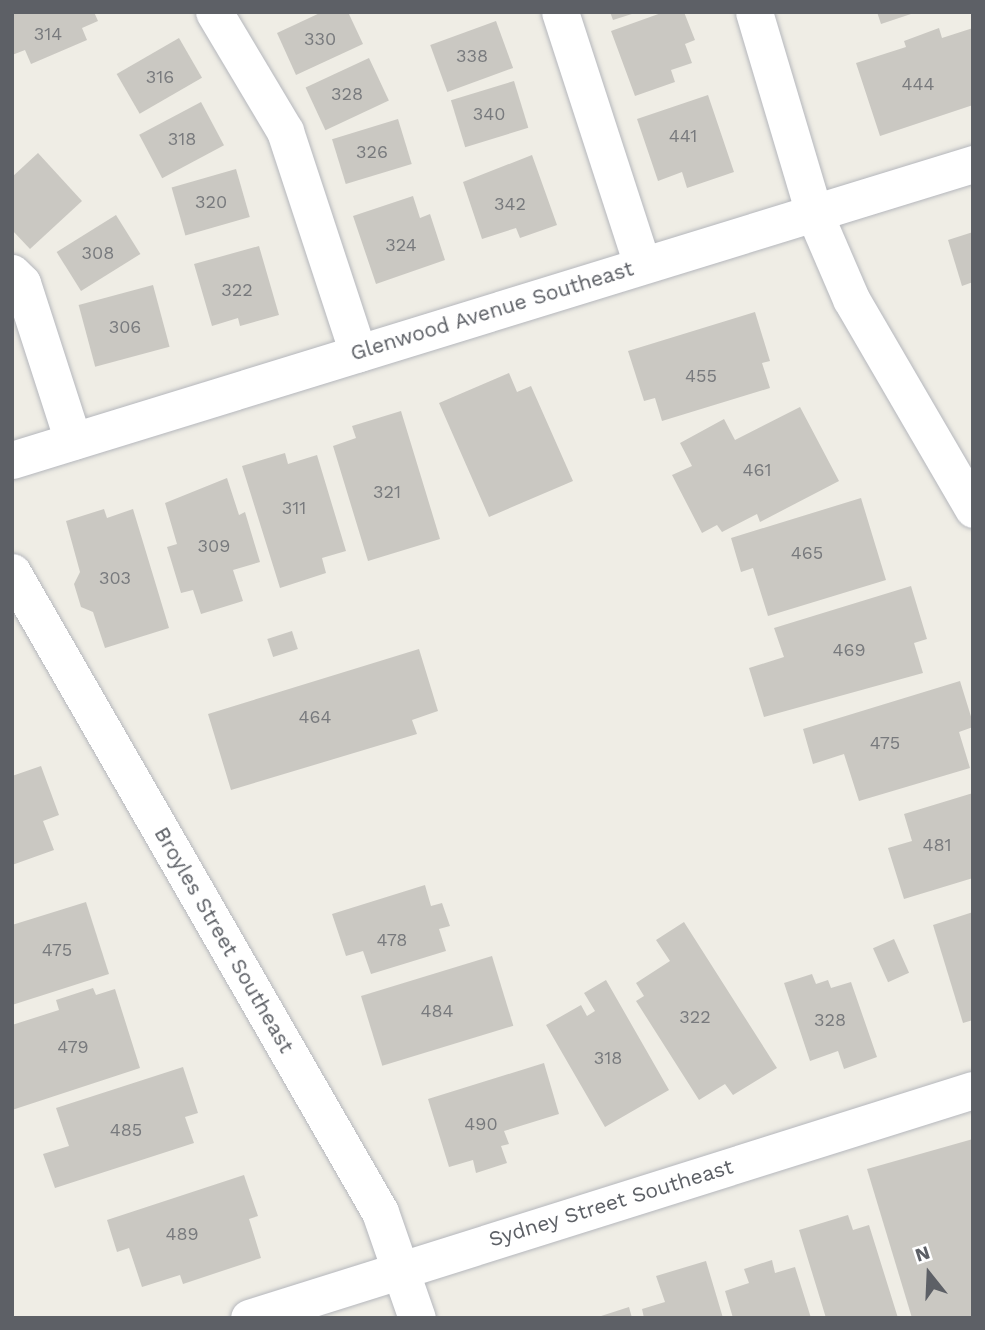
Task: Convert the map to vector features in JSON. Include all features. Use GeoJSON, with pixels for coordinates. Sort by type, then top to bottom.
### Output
{"type":"FeatureCollection","features":[{"type":"Feature","properties":{"kind":"street"},"geometry":{"type":"LineString","coordinates":[[214,12],[285,131],[358,353]]}},
{"type":"Feature","properties":{"kind":"street"},"geometry":{"type":"LineString","coordinates":[[560,12],[642,265]]}},
{"type":"Feature","properties":{"kind":"street"},"geometry":{"type":"LineString","coordinates":[[754,12],[814,213],[851,299],[973,509]]}},
{"type":"Feature","properties":{"kind":"street","name":"Glenwood Avenue Southeast"},"geometry":{"type":"LineString","coordinates":[[12,460],[973,164]]}},
{"type":"Feature","properties":{"kind":"street"},"geometry":{"type":"LineString","coordinates":[[12,273],[22,284],[73,440]]}},
{"type":"Feature","properties":{"kind":"street","name":"Broyles Street Southeast"},"geometry":{"type":"LineString","coordinates":[[12,572],[380,1212],[417,1318]]}},
{"type":"Feature","properties":{"kind":"street","name":"Sydney Street Southeast"},"geometry":{"type":"LineString","coordinates":[[248,1318],[973,1090]]}},
{"type":"Feature","properties":{"kind":"building"},"geometry":{"type":"Polygon","coordinates":[[[19,12],[94,12],[98,21],[82,28],[87,40],[31,64],[25,50],[12,55],[12,15],[19,12]]]}},
{"type":"Feature","properties":{"kind":"building"},"geometry":{"type":"Polygon","coordinates":[[[322,12],[348,12],[363,44],[296,75],[277,33],[322,12]]]}},
{"type":"Feature","properties":{"kind":"building"},"geometry":{"type":"Polygon","coordinates":[[[610,12],[635,12],[635,13],[613,20],[610,12]]]}},
{"type":"Feature","properties":{"kind":"building"},"geometry":{"type":"Polygon","coordinates":[[[664,12],[684,12],[695,40],[685,44],[692,63],[671,70],[675,82],[635,96],[611,31],[664,12]]]}},
{"type":"Feature","properties":{"kind":"building"},"geometry":{"type":"Polygon","coordinates":[[[877,12],[914,12],[914,13],[881,24],[877,12]]]}},
{"type":"Feature","properties":{"kind":"building"},"geometry":{"type":"Polygon","coordinates":[[[496,21],[513,68],[447,92],[430,45],[496,21]]]}},
{"type":"Feature","properties":{"kind":"building"},"geometry":{"type":"Polygon","coordinates":[[[939,28],[942,38],[973,28],[973,105],[880,136],[856,63],[906,47],[904,41],[939,28]]]}},
{"type":"Feature","properties":{"kind":"building"},"geometry":{"type":"Polygon","coordinates":[[[179,38],[202,78],[140,114],[117,74],[179,38]]]}},
{"type":"Feature","properties":{"kind":"building"},"geometry":{"type":"Polygon","coordinates":[[[369,58],[389,101],[325,130],[306,88],[369,58]]]}},
{"type":"Feature","properties":{"kind":"building"},"geometry":{"type":"Polygon","coordinates":[[[514,81],[528,128],[465,147],[451,100],[514,81]]]}},
{"type":"Feature","properties":{"kind":"building"},"geometry":{"type":"Polygon","coordinates":[[[708,95],[734,172],[687,188],[682,172],[658,181],[637,119],[708,95]]]}},
{"type":"Feature","properties":{"kind":"building"},"geometry":{"type":"Polygon","coordinates":[[[201,102],[224,145],[162,178],[139,135],[201,102]]]}},
{"type":"Feature","properties":{"kind":"building"},"geometry":{"type":"Polygon","coordinates":[[[398,119],[412,164],[346,184],[332,139],[398,119]]]}},
{"type":"Feature","properties":{"kind":"building"},"geometry":{"type":"Polygon","coordinates":[[[38,153],[82,201],[30,249],[12,230],[12,177],[38,153]]]}},
{"type":"Feature","properties":{"kind":"building"},"geometry":{"type":"Polygon","coordinates":[[[532,155],[557,225],[520,238],[516,228],[482,239],[463,182],[532,155]]]}},
{"type":"Feature","properties":{"kind":"building"},"geometry":{"type":"Polygon","coordinates":[[[236,169],[250,217],[185,236],[172,187],[236,169]]]}},
{"type":"Feature","properties":{"kind":"building"},"geometry":{"type":"Polygon","coordinates":[[[413,196],[420,218],[430,214],[445,260],[376,284],[353,216],[413,196]]]}},
{"type":"Feature","properties":{"kind":"building"},"geometry":{"type":"Polygon","coordinates":[[[116,215],[140,254],[81,291],[57,252],[116,215]]]}},
{"type":"Feature","properties":{"kind":"building"},"geometry":{"type":"Polygon","coordinates":[[[973,232],[973,282],[962,286],[948,240],[973,232]]]}},
{"type":"Feature","properties":{"kind":"building"},"geometry":{"type":"Polygon","coordinates":[[[259,246],[279,315],[240,326],[238,318],[212,326],[194,264],[259,246]]]}},
{"type":"Feature","properties":{"kind":"building"},"geometry":{"type":"Polygon","coordinates":[[[153,285],[170,347],[95,367],[79,305],[153,285]]]}},
{"type":"Feature","properties":{"kind":"building"},"geometry":{"type":"Polygon","coordinates":[[[755,312],[770,361],[762,363],[770,388],[662,421],[655,398],[644,401],[628,351],[755,312]]]}},
{"type":"Feature","properties":{"kind":"building"},"geometry":{"type":"Polygon","coordinates":[[[509,373],[517,392],[531,386],[573,481],[489,517],[439,403],[509,373]]]}},
{"type":"Feature","properties":{"kind":"building"},"geometry":{"type":"Polygon","coordinates":[[[800,407],[839,481],[760,522],[757,514],[722,532],[717,525],[702,533],[672,475],[692,466],[680,443],[724,419],[735,440],[800,407]]]}},
{"type":"Feature","properties":{"kind":"building"},"geometry":{"type":"Polygon","coordinates":[[[401,411],[440,539],[368,561],[333,446],[356,438],[352,426],[401,411]]]}},
{"type":"Feature","properties":{"kind":"building"},"geometry":{"type":"Polygon","coordinates":[[[285,453],[288,464],[317,455],[346,551],[322,558],[326,573],[280,588],[242,466],[285,453]]]}},
{"type":"Feature","properties":{"kind":"building"},"geometry":{"type":"Polygon","coordinates":[[[227,478],[239,515],[245,512],[260,562],[233,570],[243,601],[201,614],[193,590],[181,593],[167,547],[177,544],[165,503],[227,478]]]}},
{"type":"Feature","properties":{"kind":"building"},"geometry":{"type":"Polygon","coordinates":[[[861,498],[886,580],[768,616],[753,568],[741,572],[731,538],[861,498]]]}},
{"type":"Feature","properties":{"kind":"building"},"geometry":{"type":"Polygon","coordinates":[[[104,509],[107,518],[133,509],[169,628],[105,648],[93,612],[81,607],[74,584],[80,572],[66,521],[104,509]]]}},
{"type":"Feature","properties":{"kind":"building"},"geometry":{"type":"Polygon","coordinates":[[[911,586],[927,639],[914,643],[923,673],[764,717],[749,668],[784,657],[774,628],[911,586]]]}},
{"type":"Feature","properties":{"kind":"building"},"geometry":{"type":"Polygon","coordinates":[[[292,631],[298,649],[273,657],[267,639],[292,631]]]}},
{"type":"Feature","properties":{"kind":"building"},"geometry":{"type":"Polygon","coordinates":[[[419,649],[438,711],[412,720],[417,734],[231,790],[208,714],[419,649]]]}},
{"type":"Feature","properties":{"kind":"building"},"geometry":{"type":"Polygon","coordinates":[[[960,681],[973,723],[973,727],[959,732],[970,768],[859,801],[844,754],[813,764],[803,729],[960,681]]]}},
{"type":"Feature","properties":{"kind":"building"},"geometry":{"type":"Polygon","coordinates":[[[41,766],[59,815],[43,821],[54,850],[12,865],[12,776],[41,766]]]}},
{"type":"Feature","properties":{"kind":"building"},"geometry":{"type":"Polygon","coordinates":[[[973,793],[973,878],[904,899],[888,848],[912,841],[904,814],[973,793]]]}},
{"type":"Feature","properties":{"kind":"building"},"geometry":{"type":"Polygon","coordinates":[[[425,885],[431,906],[442,903],[450,926],[439,929],[446,951],[371,974],[363,951],[346,956],[332,914],[425,885]]]}},
{"type":"Feature","properties":{"kind":"building"},"geometry":{"type":"Polygon","coordinates":[[[86,902],[109,974],[12,1005],[12,925],[86,902]]]}},
{"type":"Feature","properties":{"kind":"building"},"geometry":{"type":"Polygon","coordinates":[[[973,912],[973,1020],[963,1023],[933,925],[973,912]]]}},
{"type":"Feature","properties":{"kind":"building"},"geometry":{"type":"Polygon","coordinates":[[[684,922],[777,1068],[733,1095],[725,1084],[699,1100],[636,1001],[644,996],[636,983],[670,961],[656,940],[684,922]]]}},
{"type":"Feature","properties":{"kind":"building"},"geometry":{"type":"Polygon","coordinates":[[[894,939],[909,973],[888,982],[873,948],[894,939]]]}},
{"type":"Feature","properties":{"kind":"building"},"geometry":{"type":"Polygon","coordinates":[[[492,956],[513,1026],[382,1066],[361,996],[492,956]]]}},
{"type":"Feature","properties":{"kind":"building"},"geometry":{"type":"Polygon","coordinates":[[[812,974],[816,984],[828,980],[831,988],[851,982],[877,1057],[844,1069],[838,1051],[810,1061],[784,983],[812,974]]]}},
{"type":"Feature","properties":{"kind":"building"},"geometry":{"type":"Polygon","coordinates":[[[606,980],[669,1090],[605,1127],[546,1025],[581,1005],[587,1016],[595,1011],[584,993],[606,980]]]}},
{"type":"Feature","properties":{"kind":"building"},"geometry":{"type":"Polygon","coordinates":[[[93,988],[96,995],[115,989],[140,1068],[12,1110],[12,1025],[59,1010],[56,1000],[93,988]]]}},
{"type":"Feature","properties":{"kind":"building"},"geometry":{"type":"Polygon","coordinates":[[[544,1063],[559,1114],[504,1131],[509,1144],[501,1146],[507,1163],[476,1173],[473,1160],[449,1167],[428,1099],[544,1063]]]}},
{"type":"Feature","properties":{"kind":"building"},"geometry":{"type":"Polygon","coordinates":[[[183,1067],[198,1113],[185,1117],[194,1143],[55,1188],[43,1154],[69,1146],[56,1108],[183,1067]]]}},
{"type":"Feature","properties":{"kind":"building"},"geometry":{"type":"Polygon","coordinates":[[[973,1139],[973,1318],[912,1318],[867,1169],[973,1139]]]}},
{"type":"Feature","properties":{"kind":"building"},"geometry":{"type":"Polygon","coordinates":[[[244,1175],[258,1216],[249,1219],[261,1258],[183,1284],[180,1275],[142,1287],[129,1248],[117,1252],[107,1220],[244,1175]]]}},
{"type":"Feature","properties":{"kind":"building"},"geometry":{"type":"Polygon","coordinates":[[[848,1215],[853,1230],[869,1225],[898,1318],[826,1318],[799,1230],[848,1215]]]}},
{"type":"Feature","properties":{"kind":"building"},"geometry":{"type":"Polygon","coordinates":[[[772,1260],[775,1273],[795,1267],[811,1318],[733,1318],[725,1291],[749,1283],[744,1269],[772,1260]]]}},
{"type":"Feature","properties":{"kind":"building"},"geometry":{"type":"Polygon","coordinates":[[[706,1261],[723,1318],[644,1318],[642,1309],[665,1302],[656,1276],[706,1261]]]}},
{"type":"Feature","properties":{"kind":"building"},"geometry":{"type":"Polygon","coordinates":[[[629,1307],[632,1318],[598,1318],[598,1317],[629,1307]]]}}]}
